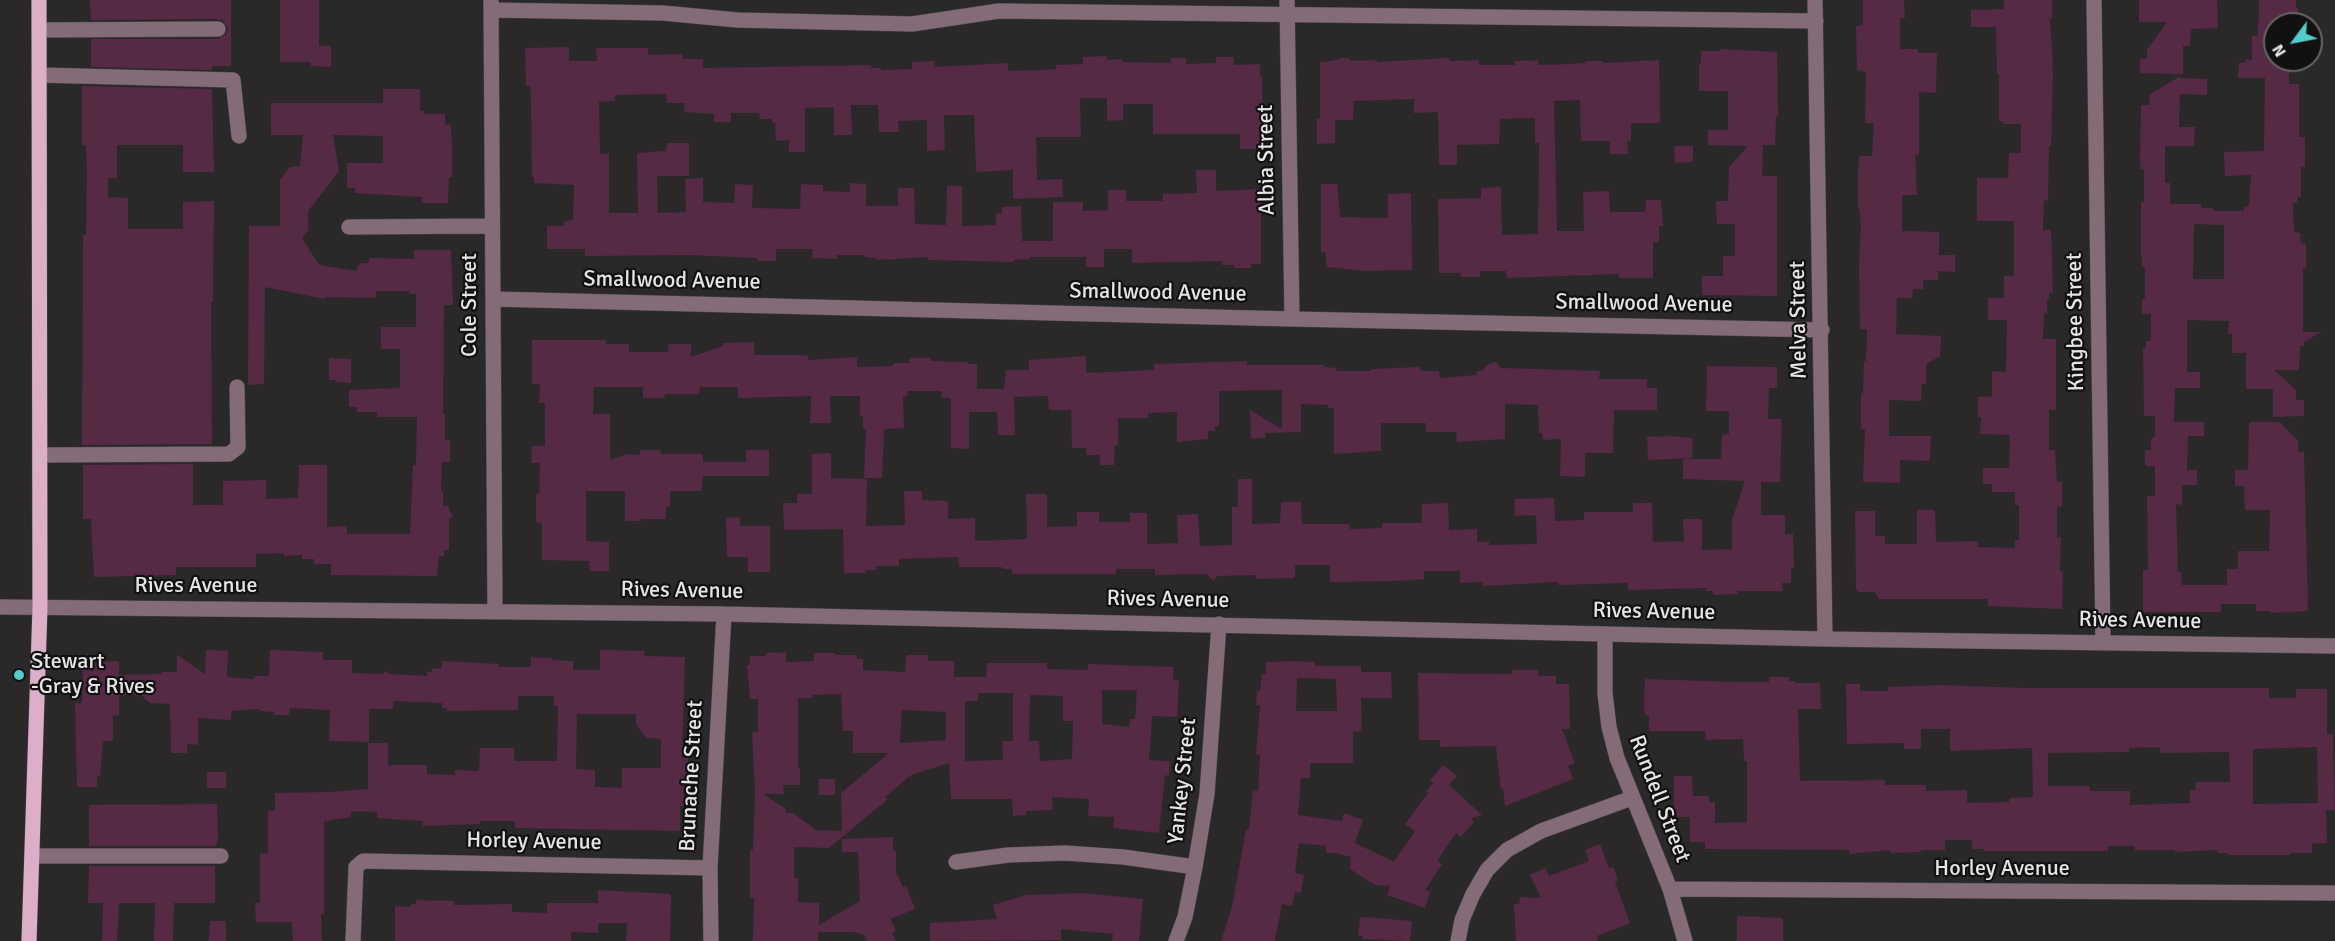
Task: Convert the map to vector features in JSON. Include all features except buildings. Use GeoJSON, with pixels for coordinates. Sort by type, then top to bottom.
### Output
{"type":"FeatureCollection","features":[{"type":"Feature","properties":{"kind":"main road"},"geometry":{"type":"LineString","coordinates":[[29,941],[40,607],[39,0]]}},
{"type":"Feature","properties":{"kind":"street","name":"Albia Street"},"geometry":{"type":"LineString","coordinates":[[1287,0],[1292,319]]}},
{"type":"Feature","properties":{"kind":"street","name":"Melva Street"},"geometry":{"type":"LineString","coordinates":[[1815,0],[1822,330],[1825,639]]}},
{"type":"Feature","properties":{"kind":"street","name":"Kingbee Street"},"geometry":{"type":"LineString","coordinates":[[2094,0],[2103,643]]}},
{"type":"Feature","properties":{"kind":"street"},"geometry":{"type":"LineString","coordinates":[[491,5],[663,13],[737,20],[912,24],[999,11],[1816,21]]}},
{"type":"Feature","properties":{"kind":"street","name":"Cole Street"},"geometry":{"type":"LineString","coordinates":[[491,5],[495,610]]}},
{"type":"Feature","properties":{"kind":"street"},"geometry":{"type":"LineString","coordinates":[[39,30],[218,29]]}},
{"type":"Feature","properties":{"kind":"street"},"geometry":{"type":"LineString","coordinates":[[39,75],[233,80],[240,136]]}},
{"type":"Feature","properties":{"kind":"street"},"geometry":{"type":"LineString","coordinates":[[349,227],[492,226]]}},
{"type":"Feature","properties":{"kind":"street","name":"Smallwood Avenue"},"geometry":{"type":"LineString","coordinates":[[493,299],[1822,330]]}},
{"type":"Feature","properties":{"kind":"street"},"geometry":{"type":"LineString","coordinates":[[40,455],[230,454],[238,447],[237,387]]}},
{"type":"Feature","properties":{"kind":"street","name":"Rives Avenue"},"geometry":{"type":"LineString","coordinates":[[0,607],[495,610],[1825,639],[2335,646]]}},
{"type":"Feature","properties":{"kind":"street","name":"Brunache Street"},"geometry":{"type":"LineString","coordinates":[[711,941],[710,868],[724,614]]}},
{"type":"Feature","properties":{"kind":"street","name":"Yankey Street"},"geometry":{"type":"LineString","coordinates":[[1176,941],[1185,916],[1196,867],[1210,760],[1219,624]]}},
{"type":"Feature","properties":{"kind":"street","name":"Rundell Street"},"geometry":{"type":"LineString","coordinates":[[1605,633],[1605,693],[1609,727],[1617,758],[1670,889],[1685,941]]}},
{"type":"Feature","properties":{"kind":"street"},"geometry":{"type":"LineString","coordinates":[[1458,941],[1462,921],[1473,894],[1487,870],[1507,850],[1541,831],[1632,798]]}},
{"type":"Feature","properties":{"kind":"street"},"geometry":{"type":"LineString","coordinates":[[956,862],[1008,855],[1065,853],[1123,857],[1196,867]]}},
{"type":"Feature","properties":{"kind":"street"},"geometry":{"type":"LineString","coordinates":[[32,856],[221,856]]}},
{"type":"Feature","properties":{"kind":"street","name":"Horley Avenue"},"geometry":{"type":"LineString","coordinates":[[353,941],[356,867],[363,861],[710,868]]}},
{"type":"Feature","properties":{"kind":"street","name":"Horley Avenue"},"geometry":{"type":"LineString","coordinates":[[1670,889],[2335,893]]}},
{"type":"Feature","properties":{"kind":"place","name":"Stewart -Gray & Rives"},"geometry":{"type":"Point","coordinates":[19,675]}}]}
